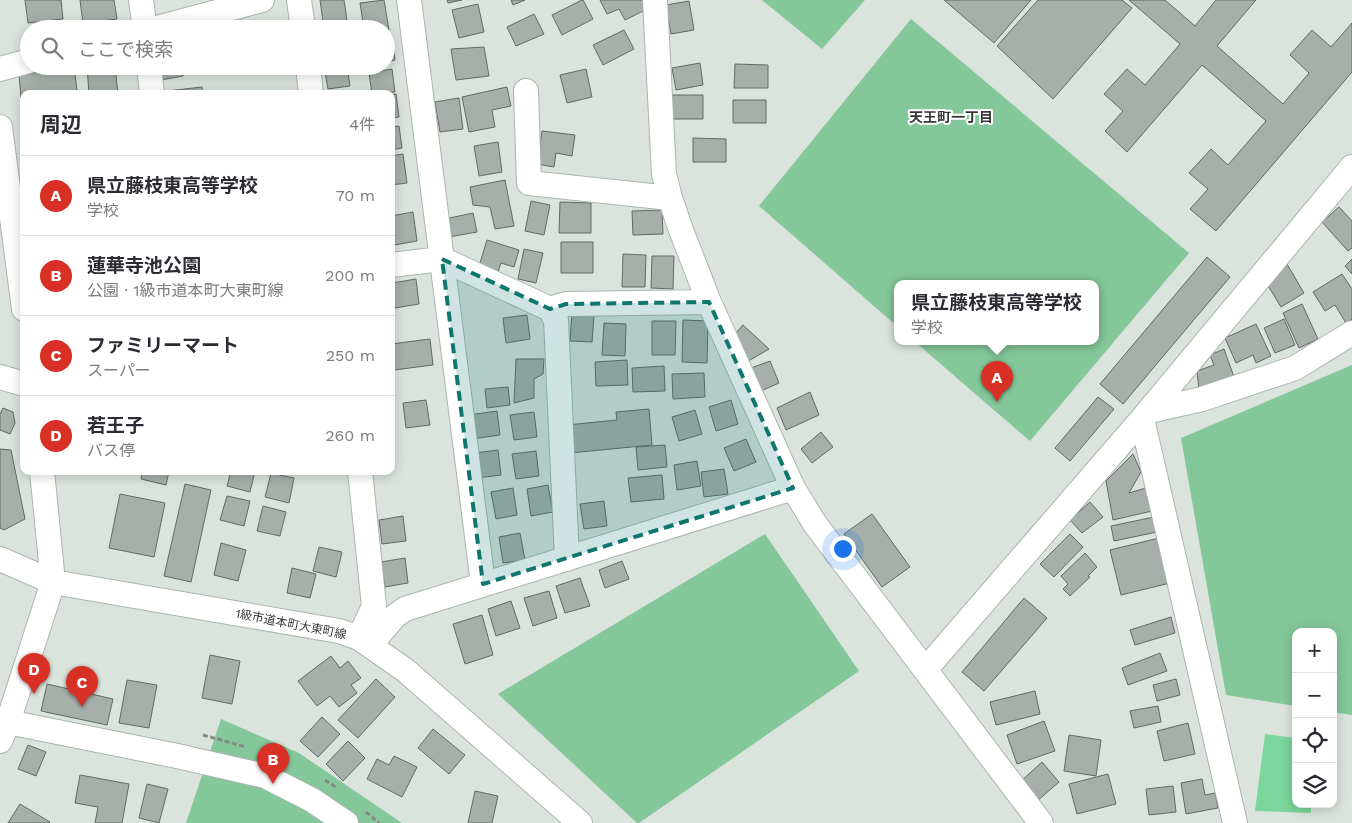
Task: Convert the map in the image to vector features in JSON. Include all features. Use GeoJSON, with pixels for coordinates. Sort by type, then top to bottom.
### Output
{"type":"FeatureCollection","features":[{"type":"Feature","properties":{"kind":"street"},"geometry":{"type":"LineString","coordinates":[[141,0],[144,20]]}},
{"type":"Feature","properties":{"kind":"street"},"geometry":{"type":"LineString","coordinates":[[187,20],[262,0]]}},
{"type":"Feature","properties":{"kind":"street"},"geometry":{"type":"LineString","coordinates":[[299,0],[302,20]]}},
{"type":"Feature","properties":{"kind":"street"},"geometry":{"type":"LineString","coordinates":[[409,0],[482,584]]}},
{"type":"Feature","properties":{"kind":"street"},"geometry":{"type":"LineString","coordinates":[[655,0],[664,174],[670,198],[709,302],[793,488],[815,524],[1041,823]]}},
{"type":"Feature","properties":{"kind":"street"},"geometry":{"type":"LineString","coordinates":[[0,69],[20,63]]}},
{"type":"Feature","properties":{"kind":"street"},"geometry":{"type":"LineString","coordinates":[[150,75],[152,90]]}},
{"type":"Feature","properties":{"kind":"street"},"geometry":{"type":"LineString","coordinates":[[309,75],[311,90]]}},
{"type":"Feature","properties":{"kind":"street"},"geometry":{"type":"LineString","coordinates":[[526,91],[529,183],[670,198]]}},
{"type":"Feature","properties":{"kind":"street"},"geometry":{"type":"LineString","coordinates":[[0,127],[20,279]]}},
{"type":"Feature","properties":{"kind":"street"},"geometry":{"type":"LineString","coordinates":[[925,670],[1146,415],[1352,167]]}},
{"type":"Feature","properties":{"kind":"street"},"geometry":{"type":"LineString","coordinates":[[395,265],[442,259],[550,309],[556,320],[567,559]]}},
{"type":"Feature","properties":{"kind":"street"},"geometry":{"type":"LineString","coordinates":[[550,309],[566,304],[709,302]]}},
{"type":"Feature","properties":{"kind":"street"},"geometry":{"type":"LineString","coordinates":[[1146,415],[1202,399],[1295,368],[1352,333]]}},
{"type":"Feature","properties":{"kind":"street"},"geometry":{"type":"LineString","coordinates":[[0,377],[20,383]]}},
{"type":"Feature","properties":{"kind":"street"},"geometry":{"type":"LineString","coordinates":[[1146,415],[1233,823],[1240,823]]}},
{"type":"Feature","properties":{"kind":"street"},"geometry":{"type":"LineString","coordinates":[[42,475],[53,582],[4,732],[177,756],[265,776],[312,800],[346,823]]}},
{"type":"Feature","properties":{"kind":"street"},"geometry":{"type":"LineString","coordinates":[[360,475],[374,606],[365,641]]}},
{"type":"Feature","properties":{"kind":"street"},"geometry":{"type":"LineString","coordinates":[[365,641],[405,609],[793,488]]}},
{"type":"Feature","properties":{"kind":"street","name":"1級市道本町大東町線"},"geometry":{"type":"LineString","coordinates":[[0,559],[53,582],[339,631],[365,641],[405,670],[580,823]]}},
{"type":"Feature","properties":{"kind":"highlighted area"},"geometry":{"type":"Polygon","coordinates":[[[442,259],[550,309],[566,304],[709,302],[793,488],[483,584],[442,259]]]}},
{"type":"Feature","properties":{"kind":"shaded area"},"geometry":{"type":"Polygon","coordinates":[[[762,0],[865,0],[822,49],[762,0]]]}},
{"type":"Feature","properties":{"kind":"shaded area"},"geometry":{"type":"Polygon","coordinates":[[[911,19],[1189,253],[1030,441],[919,345],[1099,345],[1099,280],[894,280],[894,324],[759,206],[911,19]]]}},
{"type":"Feature","properties":{"kind":"shaded area"},"geometry":{"type":"Polygon","coordinates":[[[1352,365],[1352,715],[1337,713],[1337,628],[1292,628],[1292,705],[1226,695],[1181,438],[1352,365]]]}},
{"type":"Feature","properties":{"kind":"shaded area"},"geometry":{"type":"Polygon","coordinates":[[[765,534],[859,671],[637,823],[498,694],[765,534]]]}},
{"type":"Feature","properties":{"kind":"shaded area"},"geometry":{"type":"Polygon","coordinates":[[[221,719],[299,753],[402,823],[186,823],[221,719]]]}},
{"type":"Feature","properties":{"kind":"shaded area"},"geometry":{"type":"Polygon","coordinates":[[[1265,734],[1292,737],[1292,808],[1311,808],[1311,813],[1255,811],[1265,734]]]}},
{"type":"Feature","properties":{"kind":"building"},"geometry":{"type":"Polygon","coordinates":[[[25,0],[61,0],[63,19],[28,20],[25,0]]]}},
{"type":"Feature","properties":{"kind":"building"},"geometry":{"type":"Polygon","coordinates":[[[80,0],[114,0],[117,19],[83,20],[80,0]]]}},
{"type":"Feature","properties":{"kind":"building"},"geometry":{"type":"Polygon","coordinates":[[[320,0],[344,0],[347,20],[323,20],[320,0]]]}},
{"type":"Feature","properties":{"kind":"building"},"geometry":{"type":"Polygon","coordinates":[[[384,0],[387,20],[363,20],[360,3],[384,0]]]}},
{"type":"Feature","properties":{"kind":"building"},"geometry":{"type":"Polygon","coordinates":[[[447,0],[462,0],[448,3],[447,0]]]}},
{"type":"Feature","properties":{"kind":"building"},"geometry":{"type":"Polygon","coordinates":[[[511,0],[525,0],[513,5],[511,0]]]}},
{"type":"Feature","properties":{"kind":"building"},"geometry":{"type":"Polygon","coordinates":[[[582,0],[593,19],[562,35],[552,15],[582,0]]]}},
{"type":"Feature","properties":{"kind":"building"},"geometry":{"type":"Polygon","coordinates":[[[600,0],[643,0],[647,9],[625,20],[619,9],[607,14],[600,0]]]}},
{"type":"Feature","properties":{"kind":"building"},"geometry":{"type":"Polygon","coordinates":[[[944,0],[1031,0],[994,43],[944,0]]]}},
{"type":"Feature","properties":{"kind":"building"},"geometry":{"type":"Polygon","coordinates":[[[1038,0],[1122,0],[1132,8],[1053,99],[997,46],[1038,0]]]}},
{"type":"Feature","properties":{"kind":"building"},"geometry":{"type":"Polygon","coordinates":[[[1129,0],[1165,0],[1195,26],[1216,0],[1256,0],[1217,46],[1283,104],[1309,73],[1290,55],[1312,30],[1331,47],[1352,23],[1352,72],[1216,231],[1190,209],[1208,189],[1189,173],[1211,149],[1228,165],[1266,121],[1202,65],[1127,152],[1105,131],[1123,111],[1104,94],[1127,69],[1145,85],[1180,44],[1129,0]]]}},
{"type":"Feature","properties":{"kind":"building"},"geometry":{"type":"Polygon","coordinates":[[[689,1],[694,30],[671,34],[666,5],[689,1]]]}},
{"type":"Feature","properties":{"kind":"building"},"geometry":{"type":"Polygon","coordinates":[[[478,4],[484,32],[459,38],[452,10],[478,4]]]}},
{"type":"Feature","properties":{"kind":"building"},"geometry":{"type":"Polygon","coordinates":[[[534,14],[544,34],[516,46],[507,27],[534,14]]]}},
{"type":"Feature","properties":{"kind":"building"},"geometry":{"type":"Polygon","coordinates":[[[624,30],[634,49],[603,65],[593,45],[624,30]]]}},
{"type":"Feature","properties":{"kind":"building"},"geometry":{"type":"Polygon","coordinates":[[[484,47],[489,76],[456,80],[451,49],[484,47]]]}},
{"type":"Feature","properties":{"kind":"building"},"geometry":{"type":"Polygon","coordinates":[[[700,63],[703,85],[676,90],[672,68],[700,63]]]}},
{"type":"Feature","properties":{"kind":"building"},"geometry":{"type":"Polygon","coordinates":[[[735,64],[768,65],[768,88],[734,88],[735,64]]]}},
{"type":"Feature","properties":{"kind":"building"},"geometry":{"type":"Polygon","coordinates":[[[586,69],[592,97],[567,103],[560,75],[586,69]]]}},
{"type":"Feature","properties":{"kind":"building"},"geometry":{"type":"Polygon","coordinates":[[[19,75],[75,75],[77,90],[20,90],[19,75]]]}},
{"type":"Feature","properties":{"kind":"building"},"geometry":{"type":"Polygon","coordinates":[[[88,75],[116,75],[118,90],[89,90],[88,75]]]}},
{"type":"Feature","properties":{"kind":"building"},"geometry":{"type":"Polygon","coordinates":[[[160,75],[183,75],[183,76],[161,80],[160,75]]]}},
{"type":"Feature","properties":{"kind":"building"},"geometry":{"type":"Polygon","coordinates":[[[326,75],[348,75],[350,86],[328,89],[326,75]]]}},
{"type":"Feature","properties":{"kind":"building"},"geometry":{"type":"Polygon","coordinates":[[[369,75],[393,75],[395,90],[371,90],[369,75]]]}},
{"type":"Feature","properties":{"kind":"building"},"geometry":{"type":"Polygon","coordinates":[[[202,87],[202,90],[176,90],[202,87]]]}},
{"type":"Feature","properties":{"kind":"building"},"geometry":{"type":"Polygon","coordinates":[[[507,87],[511,106],[492,110],[495,127],[469,132],[462,97],[507,87]]]}},
{"type":"Feature","properties":{"kind":"building"},"geometry":{"type":"Polygon","coordinates":[[[395,94],[399,117],[395,118],[395,94]]]}},
{"type":"Feature","properties":{"kind":"building"},"geometry":{"type":"Polygon","coordinates":[[[670,95],[703,95],[703,119],[670,119],[670,95]]]}},
{"type":"Feature","properties":{"kind":"building"},"geometry":{"type":"Polygon","coordinates":[[[459,98],[463,129],[440,132],[435,102],[459,98]]]}},
{"type":"Feature","properties":{"kind":"building"},"geometry":{"type":"Polygon","coordinates":[[[733,100],[766,100],[766,123],[733,123],[733,100]]]}},
{"type":"Feature","properties":{"kind":"building"},"geometry":{"type":"Polygon","coordinates":[[[395,126],[399,126],[402,148],[395,149],[395,126]]]}},
{"type":"Feature","properties":{"kind":"building"},"geometry":{"type":"Polygon","coordinates":[[[542,131],[575,135],[572,156],[556,153],[554,167],[537,164],[542,131]]]}},
{"type":"Feature","properties":{"kind":"building"},"geometry":{"type":"Polygon","coordinates":[[[693,138],[726,139],[726,162],[693,162],[693,138]]]}},
{"type":"Feature","properties":{"kind":"building"},"geometry":{"type":"Polygon","coordinates":[[[498,142],[502,172],[479,176],[474,146],[498,142]]]}},
{"type":"Feature","properties":{"kind":"building"},"geometry":{"type":"Polygon","coordinates":[[[403,154],[407,183],[395,184],[395,155],[403,154]]]}},
{"type":"Feature","properties":{"kind":"building"},"geometry":{"type":"Polygon","coordinates":[[[505,180],[514,226],[495,229],[490,207],[473,205],[470,187],[505,180]]]}},
{"type":"Feature","properties":{"kind":"building"},"geometry":{"type":"Polygon","coordinates":[[[531,201],[550,205],[544,235],[525,231],[531,201]]]}},
{"type":"Feature","properties":{"kind":"building"},"geometry":{"type":"Polygon","coordinates":[[[560,202],[591,203],[591,233],[559,233],[560,202]]]}},
{"type":"Feature","properties":{"kind":"building"},"geometry":{"type":"Polygon","coordinates":[[[1339,207],[1352,221],[1352,248],[1348,251],[1322,222],[1339,207]]]}},
{"type":"Feature","properties":{"kind":"building"},"geometry":{"type":"Polygon","coordinates":[[[662,210],[663,234],[633,235],[632,211],[662,210]]]}},
{"type":"Feature","properties":{"kind":"building"},"geometry":{"type":"Polygon","coordinates":[[[413,212],[417,241],[395,245],[395,215],[413,212]]]}},
{"type":"Feature","properties":{"kind":"building"},"geometry":{"type":"Polygon","coordinates":[[[473,213],[477,232],[449,237],[445,219],[473,213]]]}},
{"type":"Feature","properties":{"kind":"building"},"geometry":{"type":"Polygon","coordinates":[[[487,240],[519,250],[514,267],[501,263],[498,272],[479,266],[487,240]]]}},
{"type":"Feature","properties":{"kind":"building"},"geometry":{"type":"Polygon","coordinates":[[[561,242],[593,242],[593,273],[561,273],[561,242]]]}},
{"type":"Feature","properties":{"kind":"building"},"geometry":{"type":"Polygon","coordinates":[[[524,249],[543,253],[536,283],[518,279],[524,249]]]}},
{"type":"Feature","properties":{"kind":"building"},"geometry":{"type":"Polygon","coordinates":[[[623,254],[646,255],[645,287],[622,287],[623,254]]]}},
{"type":"Feature","properties":{"kind":"building"},"geometry":{"type":"Polygon","coordinates":[[[652,256],[674,256],[673,289],[651,288],[652,256]]]}},
{"type":"Feature","properties":{"kind":"building"},"geometry":{"type":"Polygon","coordinates":[[[1207,257],[1230,277],[1123,404],[1100,384],[1207,257]]]}},
{"type":"Feature","properties":{"kind":"building"},"geometry":{"type":"Polygon","coordinates":[[[1352,259],[1352,274],[1345,266],[1352,259]]]}},
{"type":"Feature","properties":{"kind":"building"},"geometry":{"type":"Polygon","coordinates":[[[1287,264],[1304,293],[1281,307],[1267,284],[1287,264]]]}},
{"type":"Feature","properties":{"kind":"building"},"geometry":{"type":"Polygon","coordinates":[[[1342,274],[1352,289],[1352,319],[1346,323],[1335,305],[1325,311],[1313,292],[1342,274]]]}},
{"type":"Feature","properties":{"kind":"building"},"geometry":{"type":"Polygon","coordinates":[[[416,279],[419,304],[395,308],[395,282],[416,279]]]}},
{"type":"Feature","properties":{"kind":"building"},"geometry":{"type":"Polygon","coordinates":[[[1302,304],[1318,339],[1299,348],[1283,313],[1302,304]]]}},
{"type":"Feature","properties":{"kind":"building"},"geometry":{"type":"Polygon","coordinates":[[[572,313],[594,315],[592,342],[570,341],[572,313]]]}},
{"type":"Feature","properties":{"kind":"building"},"geometry":{"type":"Polygon","coordinates":[[[527,315],[530,339],[506,343],[503,318],[527,315]]]}},
{"type":"Feature","properties":{"kind":"building"},"geometry":{"type":"Polygon","coordinates":[[[1284,319],[1295,345],[1275,353],[1264,328],[1284,319]]]}},
{"type":"Feature","properties":{"kind":"building"},"geometry":{"type":"Polygon","coordinates":[[[683,320],[708,321],[707,363],[682,362],[683,320]]]}},
{"type":"Feature","properties":{"kind":"building"},"geometry":{"type":"Polygon","coordinates":[[[652,321],[676,321],[675,355],[652,355],[652,321]]]}},
{"type":"Feature","properties":{"kind":"building"},"geometry":{"type":"Polygon","coordinates":[[[604,323],[626,324],[625,356],[602,355],[604,323]]]}},
{"type":"Feature","properties":{"kind":"building"},"geometry":{"type":"Polygon","coordinates":[[[1256,324],[1271,356],[1256,363],[1253,355],[1236,363],[1225,338],[1256,324]]]}},
{"type":"Feature","properties":{"kind":"building"},"geometry":{"type":"Polygon","coordinates":[[[743,325],[769,349],[745,363],[735,334],[743,325]]]}},
{"type":"Feature","properties":{"kind":"building"},"geometry":{"type":"Polygon","coordinates":[[[430,339],[433,365],[395,370],[395,343],[430,339]]]}},
{"type":"Feature","properties":{"kind":"building"},"geometry":{"type":"Polygon","coordinates":[[[1224,349],[1234,377],[1199,390],[1197,371],[1214,365],[1210,355],[1224,349]]]}},
{"type":"Feature","properties":{"kind":"building"},"geometry":{"type":"Polygon","coordinates":[[[516,359],[544,359],[543,374],[534,379],[534,398],[514,403],[516,359]]]}},
{"type":"Feature","properties":{"kind":"building"},"geometry":{"type":"Polygon","coordinates":[[[627,360],[628,385],[596,386],[595,362],[627,360]]]}},
{"type":"Feature","properties":{"kind":"building"},"geometry":{"type":"Polygon","coordinates":[[[770,361],[779,383],[761,391],[751,368],[770,361]]]}},
{"type":"Feature","properties":{"kind":"building"},"geometry":{"type":"Polygon","coordinates":[[[664,366],[665,391],[633,392],[632,368],[664,366]]]}},
{"type":"Feature","properties":{"kind":"building"},"geometry":{"type":"Polygon","coordinates":[[[704,373],[705,397],[673,399],[672,374],[704,373]]]}},
{"type":"Feature","properties":{"kind":"building"},"geometry":{"type":"Polygon","coordinates":[[[508,387],[510,405],[487,408],[485,389],[508,387]]]}},
{"type":"Feature","properties":{"kind":"building"},"geometry":{"type":"Polygon","coordinates":[[[810,392],[819,415],[786,430],[777,408],[810,392]]]}},
{"type":"Feature","properties":{"kind":"building"},"geometry":{"type":"Polygon","coordinates":[[[1098,397],[1114,409],[1070,461],[1055,448],[1098,397]]]}},
{"type":"Feature","properties":{"kind":"building"},"geometry":{"type":"Polygon","coordinates":[[[426,400],[430,425],[406,428],[403,403],[426,400]]]}},
{"type":"Feature","properties":{"kind":"building"},"geometry":{"type":"Polygon","coordinates":[[[731,400],[738,424],[716,431],[709,407],[731,400]]]}},
{"type":"Feature","properties":{"kind":"building"},"geometry":{"type":"Polygon","coordinates":[[[3,408],[13,412],[15,423],[10,434],[0,430],[0,414],[3,408]]]}},
{"type":"Feature","properties":{"kind":"building"},"geometry":{"type":"Polygon","coordinates":[[[649,409],[652,445],[570,453],[567,425],[617,420],[616,412],[649,409]]]}},
{"type":"Feature","properties":{"kind":"building"},"geometry":{"type":"Polygon","coordinates":[[[695,410],[702,434],[679,441],[672,417],[695,410]]]}},
{"type":"Feature","properties":{"kind":"building"},"geometry":{"type":"Polygon","coordinates":[[[497,411],[500,435],[472,439],[469,415],[497,411]]]}},
{"type":"Feature","properties":{"kind":"building"},"geometry":{"type":"Polygon","coordinates":[[[534,412],[537,437],[514,440],[510,415],[534,412]]]}},
{"type":"Feature","properties":{"kind":"building"},"geometry":{"type":"Polygon","coordinates":[[[821,432],[833,447],[812,463],[801,449],[821,432]]]}},
{"type":"Feature","properties":{"kind":"building"},"geometry":{"type":"Polygon","coordinates":[[[746,439],[756,462],[734,471],[724,448],[746,439]]]}},
{"type":"Feature","properties":{"kind":"building"},"geometry":{"type":"Polygon","coordinates":[[[665,445],[667,467],[638,470],[636,447],[665,445]]]}},
{"type":"Feature","properties":{"kind":"building"},"geometry":{"type":"Polygon","coordinates":[[[0,449],[11,450],[25,519],[4,530],[0,528],[0,449]]]}},
{"type":"Feature","properties":{"kind":"building"},"geometry":{"type":"Polygon","coordinates":[[[498,450],[501,475],[477,478],[474,453],[498,450]]]}},
{"type":"Feature","properties":{"kind":"building"},"geometry":{"type":"Polygon","coordinates":[[[536,451],[539,476],[516,479],[512,454],[536,451]]]}},
{"type":"Feature","properties":{"kind":"building"},"geometry":{"type":"Polygon","coordinates":[[[1133,454],[1141,472],[1129,493],[1149,487],[1152,511],[1113,520],[1106,481],[1133,454]]]}},
{"type":"Feature","properties":{"kind":"building"},"geometry":{"type":"Polygon","coordinates":[[[697,461],[701,486],[677,490],[674,465],[697,461]]]}},
{"type":"Feature","properties":{"kind":"building"},"geometry":{"type":"Polygon","coordinates":[[[724,469],[728,494],[704,497],[701,472],[724,469]]]}},
{"type":"Feature","properties":{"kind":"building"},"geometry":{"type":"Polygon","coordinates":[[[142,475],[168,475],[166,485],[141,479],[142,475]]]}},
{"type":"Feature","properties":{"kind":"building"},"geometry":{"type":"Polygon","coordinates":[[[230,475],[254,475],[250,492],[227,486],[230,475]]]}},
{"type":"Feature","properties":{"kind":"building"},"geometry":{"type":"Polygon","coordinates":[[[270,475],[294,478],[289,503],[265,497],[270,475]]]}},
{"type":"Feature","properties":{"kind":"building"},"geometry":{"type":"Polygon","coordinates":[[[662,475],[664,499],[631,502],[628,478],[662,475]]]}},
{"type":"Feature","properties":{"kind":"building"},"geometry":{"type":"Polygon","coordinates":[[[185,484],[211,490],[191,582],[164,576],[185,484]]]}},
{"type":"Feature","properties":{"kind":"building"},"geometry":{"type":"Polygon","coordinates":[[[548,485],[553,512],[531,516],[527,489],[548,485]]]}},
{"type":"Feature","properties":{"kind":"building"},"geometry":{"type":"Polygon","coordinates":[[[513,488],[517,515],[496,519],[491,492],[513,488]]]}},
{"type":"Feature","properties":{"kind":"building"},"geometry":{"type":"Polygon","coordinates":[[[120,494],[165,503],[154,557],[109,548],[120,494]]]}},
{"type":"Feature","properties":{"kind":"building"},"geometry":{"type":"Polygon","coordinates":[[[227,496],[250,501],[244,526],[220,520],[227,496]]]}},
{"type":"Feature","properties":{"kind":"building"},"geometry":{"type":"Polygon","coordinates":[[[604,501],[607,526],[584,529],[580,504],[604,501]]]}},
{"type":"Feature","properties":{"kind":"building"},"geometry":{"type":"Polygon","coordinates":[[[1090,502],[1103,517],[1082,533],[1070,520],[1090,502]]]}},
{"type":"Feature","properties":{"kind":"building"},"geometry":{"type":"Polygon","coordinates":[[[263,506],[286,512],[280,536],[257,531],[263,506]]]}},
{"type":"Feature","properties":{"kind":"building"},"geometry":{"type":"Polygon","coordinates":[[[872,514],[910,567],[882,587],[844,534],[872,514]]]}},
{"type":"Feature","properties":{"kind":"building"},"geometry":{"type":"Polygon","coordinates":[[[403,516],[406,541],[382,544],[379,520],[403,516]]]}},
{"type":"Feature","properties":{"kind":"building"},"geometry":{"type":"Polygon","coordinates":[[[1154,517],[1157,532],[1114,541],[1111,526],[1154,517]]]}},
{"type":"Feature","properties":{"kind":"building"},"geometry":{"type":"Polygon","coordinates":[[[520,533],[525,560],[503,563],[499,537],[520,533]]]}},
{"type":"Feature","properties":{"kind":"building"},"geometry":{"type":"Polygon","coordinates":[[[1070,534],[1083,547],[1054,577],[1040,564],[1070,534]]]}},
{"type":"Feature","properties":{"kind":"building"},"geometry":{"type":"Polygon","coordinates":[[[1159,538],[1170,583],[1121,595],[1110,550],[1159,538]]]}},
{"type":"Feature","properties":{"kind":"building"},"geometry":{"type":"Polygon","coordinates":[[[221,543],[246,550],[238,581],[214,575],[221,543]]]}},
{"type":"Feature","properties":{"kind":"building"},"geometry":{"type":"Polygon","coordinates":[[[319,547],[342,552],[336,577],[313,571],[319,547]]]}},
{"type":"Feature","properties":{"kind":"building"},"geometry":{"type":"Polygon","coordinates":[[[1085,553],[1097,567],[1088,576],[1090,577],[1070,596],[1063,589],[1068,584],[1061,576],[1085,553]]]}},
{"type":"Feature","properties":{"kind":"building"},"geometry":{"type":"Polygon","coordinates":[[[405,558],[408,583],[385,587],[381,562],[405,558]]]}},
{"type":"Feature","properties":{"kind":"building"},"geometry":{"type":"Polygon","coordinates":[[[622,561],[629,579],[605,588],[599,570],[622,561]]]}},
{"type":"Feature","properties":{"kind":"building"},"geometry":{"type":"Polygon","coordinates":[[[292,568],[316,574],[310,598],[287,593],[292,568]]]}},
{"type":"Feature","properties":{"kind":"building"},"geometry":{"type":"Polygon","coordinates":[[[580,578],[590,606],[565,613],[556,586],[580,578]]]}},
{"type":"Feature","properties":{"kind":"building"},"geometry":{"type":"Polygon","coordinates":[[[549,591],[557,618],[533,626],[524,598],[549,591]]]}},
{"type":"Feature","properties":{"kind":"building"},"geometry":{"type":"Polygon","coordinates":[[[1024,598],[1047,618],[984,691],[962,672],[1024,598]]]}},
{"type":"Feature","properties":{"kind":"building"},"geometry":{"type":"Polygon","coordinates":[[[511,601],[520,628],[496,636],[488,609],[511,601]]]}},
{"type":"Feature","properties":{"kind":"building"},"geometry":{"type":"Polygon","coordinates":[[[482,615],[493,655],[465,664],[453,624],[482,615]]]}},
{"type":"Feature","properties":{"kind":"building"},"geometry":{"type":"Polygon","coordinates":[[[1171,617],[1175,633],[1135,645],[1130,630],[1171,617]]]}},
{"type":"Feature","properties":{"kind":"building"},"geometry":{"type":"Polygon","coordinates":[[[1160,653],[1167,671],[1128,685],[1122,668],[1160,653]]]}},
{"type":"Feature","properties":{"kind":"building"},"geometry":{"type":"Polygon","coordinates":[[[210,655],[240,661],[232,704],[202,698],[210,655]]]}},
{"type":"Feature","properties":{"kind":"building"},"geometry":{"type":"Polygon","coordinates":[[[331,656],[340,668],[348,661],[361,678],[351,685],[357,693],[339,707],[330,696],[317,706],[298,681],[331,656]]]}},
{"type":"Feature","properties":{"kind":"building"},"geometry":{"type":"Polygon","coordinates":[[[376,679],[395,697],[358,738],[338,720],[376,679]]]}},
{"type":"Feature","properties":{"kind":"building"},"geometry":{"type":"Polygon","coordinates":[[[1176,679],[1180,695],[1157,701],[1153,685],[1176,679]]]}},
{"type":"Feature","properties":{"kind":"building"},"geometry":{"type":"Polygon","coordinates":[[[127,680],[157,685],[149,728],[119,723],[127,680]]]}},
{"type":"Feature","properties":{"kind":"building"},"geometry":{"type":"Polygon","coordinates":[[[47,684],[113,699],[107,725],[41,711],[47,684]]]}},
{"type":"Feature","properties":{"kind":"building"},"geometry":{"type":"Polygon","coordinates":[[[1035,691],[1040,714],[996,725],[990,702],[1035,691]]]}},
{"type":"Feature","properties":{"kind":"building"},"geometry":{"type":"Polygon","coordinates":[[[1158,706],[1161,722],[1134,728],[1130,711],[1158,706]]]}},
{"type":"Feature","properties":{"kind":"building"},"geometry":{"type":"Polygon","coordinates":[[[322,717],[340,734],[318,757],[300,741],[322,717]]]}},
{"type":"Feature","properties":{"kind":"building"},"geometry":{"type":"Polygon","coordinates":[[[1044,721],[1055,751],[1017,764],[1007,735],[1044,721]]]}},
{"type":"Feature","properties":{"kind":"building"},"geometry":{"type":"Polygon","coordinates":[[[1188,723],[1195,754],[1164,761],[1157,731],[1188,723]]]}},
{"type":"Feature","properties":{"kind":"building"},"geometry":{"type":"Polygon","coordinates":[[[433,729],[465,755],[449,774],[418,748],[433,729]]]}},
{"type":"Feature","properties":{"kind":"building"},"geometry":{"type":"Polygon","coordinates":[[[1069,735],[1101,740],[1096,776],[1064,771],[1069,735]]]}},
{"type":"Feature","properties":{"kind":"building"},"geometry":{"type":"Polygon","coordinates":[[[348,741],[365,758],[343,781],[326,764],[348,741]]]}},
{"type":"Feature","properties":{"kind":"building"},"geometry":{"type":"Polygon","coordinates":[[[28,745],[46,752],[36,776],[18,769],[28,745]]]}},
{"type":"Feature","properties":{"kind":"building"},"geometry":{"type":"Polygon","coordinates":[[[394,756],[417,767],[402,797],[367,779],[377,759],[389,765],[394,756]]]}},
{"type":"Feature","properties":{"kind":"building"},"geometry":{"type":"Polygon","coordinates":[[[1042,762],[1059,782],[1037,801],[1020,782],[1042,762]]]}},
{"type":"Feature","properties":{"kind":"building"},"geometry":{"type":"Polygon","coordinates":[[[1108,774],[1116,804],[1077,814],[1069,784],[1108,774]]]}},
{"type":"Feature","properties":{"kind":"building"},"geometry":{"type":"Polygon","coordinates":[[[80,775],[129,784],[122,823],[95,823],[98,807],[75,803],[80,775]]]}},
{"type":"Feature","properties":{"kind":"building"},"geometry":{"type":"Polygon","coordinates":[[[1202,779],[1205,795],[1215,793],[1218,808],[1186,814],[1181,783],[1202,779]]]}},
{"type":"Feature","properties":{"kind":"building"},"geometry":{"type":"Polygon","coordinates":[[[147,784],[168,789],[159,823],[139,818],[147,784]]]}},
{"type":"Feature","properties":{"kind":"building"},"geometry":{"type":"Polygon","coordinates":[[[1173,786],[1176,812],[1149,815],[1146,789],[1173,786]]]}},
{"type":"Feature","properties":{"kind":"building"},"geometry":{"type":"Polygon","coordinates":[[[475,791],[498,796],[492,823],[468,823],[475,791]]]}},
{"type":"Feature","properties":{"kind":"building"},"geometry":{"type":"Polygon","coordinates":[[[20,804],[50,822],[8,823],[20,804]]]}},
{"type":"Feature","properties":{"kind":"place","name":"県立藤枝東高等学校"},"geometry":{"type":"Point","coordinates":[997,402]}},
{"type":"Feature","properties":{"kind":"place","name":"若王子"},"geometry":{"type":"Point","coordinates":[34,694]}},
{"type":"Feature","properties":{"kind":"place","name":"ファミリーマート"},"geometry":{"type":"Point","coordinates":[82,707]}},
{"type":"Feature","properties":{"kind":"place","name":"蓮華寺池公園"},"geometry":{"type":"Point","coordinates":[273,784]}},
{"type":"Feature","properties":{"kind":"district","name":"天王町一丁目"},"geometry":{"type":"Point","coordinates":[951,117]}}]}
